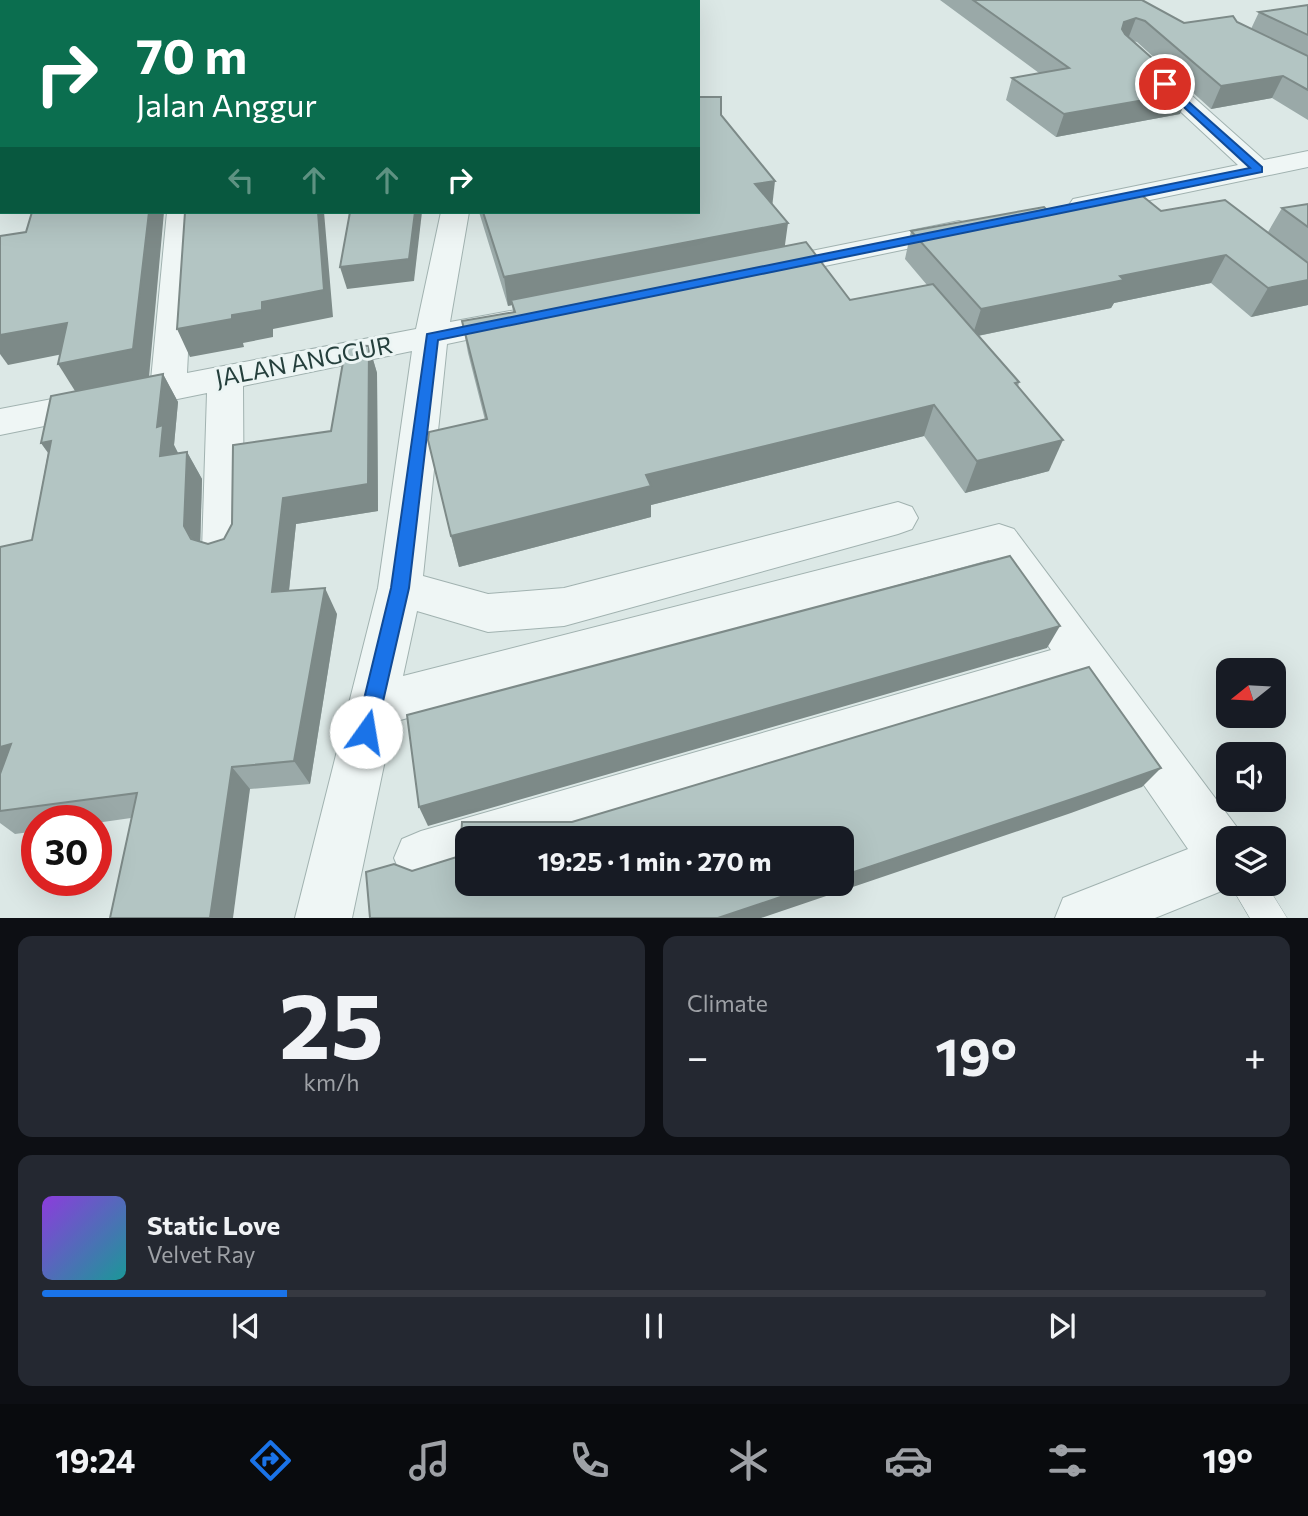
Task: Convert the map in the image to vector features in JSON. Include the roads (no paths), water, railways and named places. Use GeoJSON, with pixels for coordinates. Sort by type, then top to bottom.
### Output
{"type":"FeatureCollection","features":[{"type":"Feature","properties":{"kind":"street"},"geometry":{"type":"LineString","coordinates":[[1127,49],[1258,169]]}},
{"type":"Feature","properties":{"kind":"street"},"geometry":{"type":"LineString","coordinates":[[1058,210],[1308,159]]}},
{"type":"Feature","properties":{"kind":"street"},"geometry":{"type":"LineString","coordinates":[[1179,185],[1211,211]]}},
{"type":"Feature","properties":{"kind":"street"},"geometry":{"type":"LineString","coordinates":[[168,389],[181,214]]}},
{"type":"Feature","properties":{"kind":"street"},"geometry":{"type":"LineString","coordinates":[[323,918],[400,588],[432,337],[455,214]]}},
{"type":"Feature","properties":{"kind":"street"},"geometry":{"type":"LineString","coordinates":[[737,275],[991,223]]}},
{"type":"Feature","properties":{"kind":"street","name":"JALAN ANGGUR"},"geometry":{"type":"LineString","coordinates":[[0,422],[538,316]]}},
{"type":"Feature","properties":{"kind":"street"},"geometry":{"type":"LineString","coordinates":[[223,551],[225,378]]}},
{"type":"Feature","properties":{"kind":"street"},"geometry":{"type":"LineString","coordinates":[[400,588],[488,613],[564,607],[898,518]]}},
{"type":"Feature","properties":{"kind":"street"},"geometry":{"type":"LineString","coordinates":[[372,706],[999,541],[1216,844]]}},
{"type":"Feature","properties":{"kind":"street"},"geometry":{"type":"LineString","coordinates":[[528,826],[1086,661]]}},
{"type":"Feature","properties":{"kind":"street"},"geometry":{"type":"LineString","coordinates":[[1083,918],[1216,866]]}},
{"type":"Feature","properties":{"kind":"lane"},"geometry":{"type":"LineString","coordinates":[[1254,896],[1270,918]]}}]}
